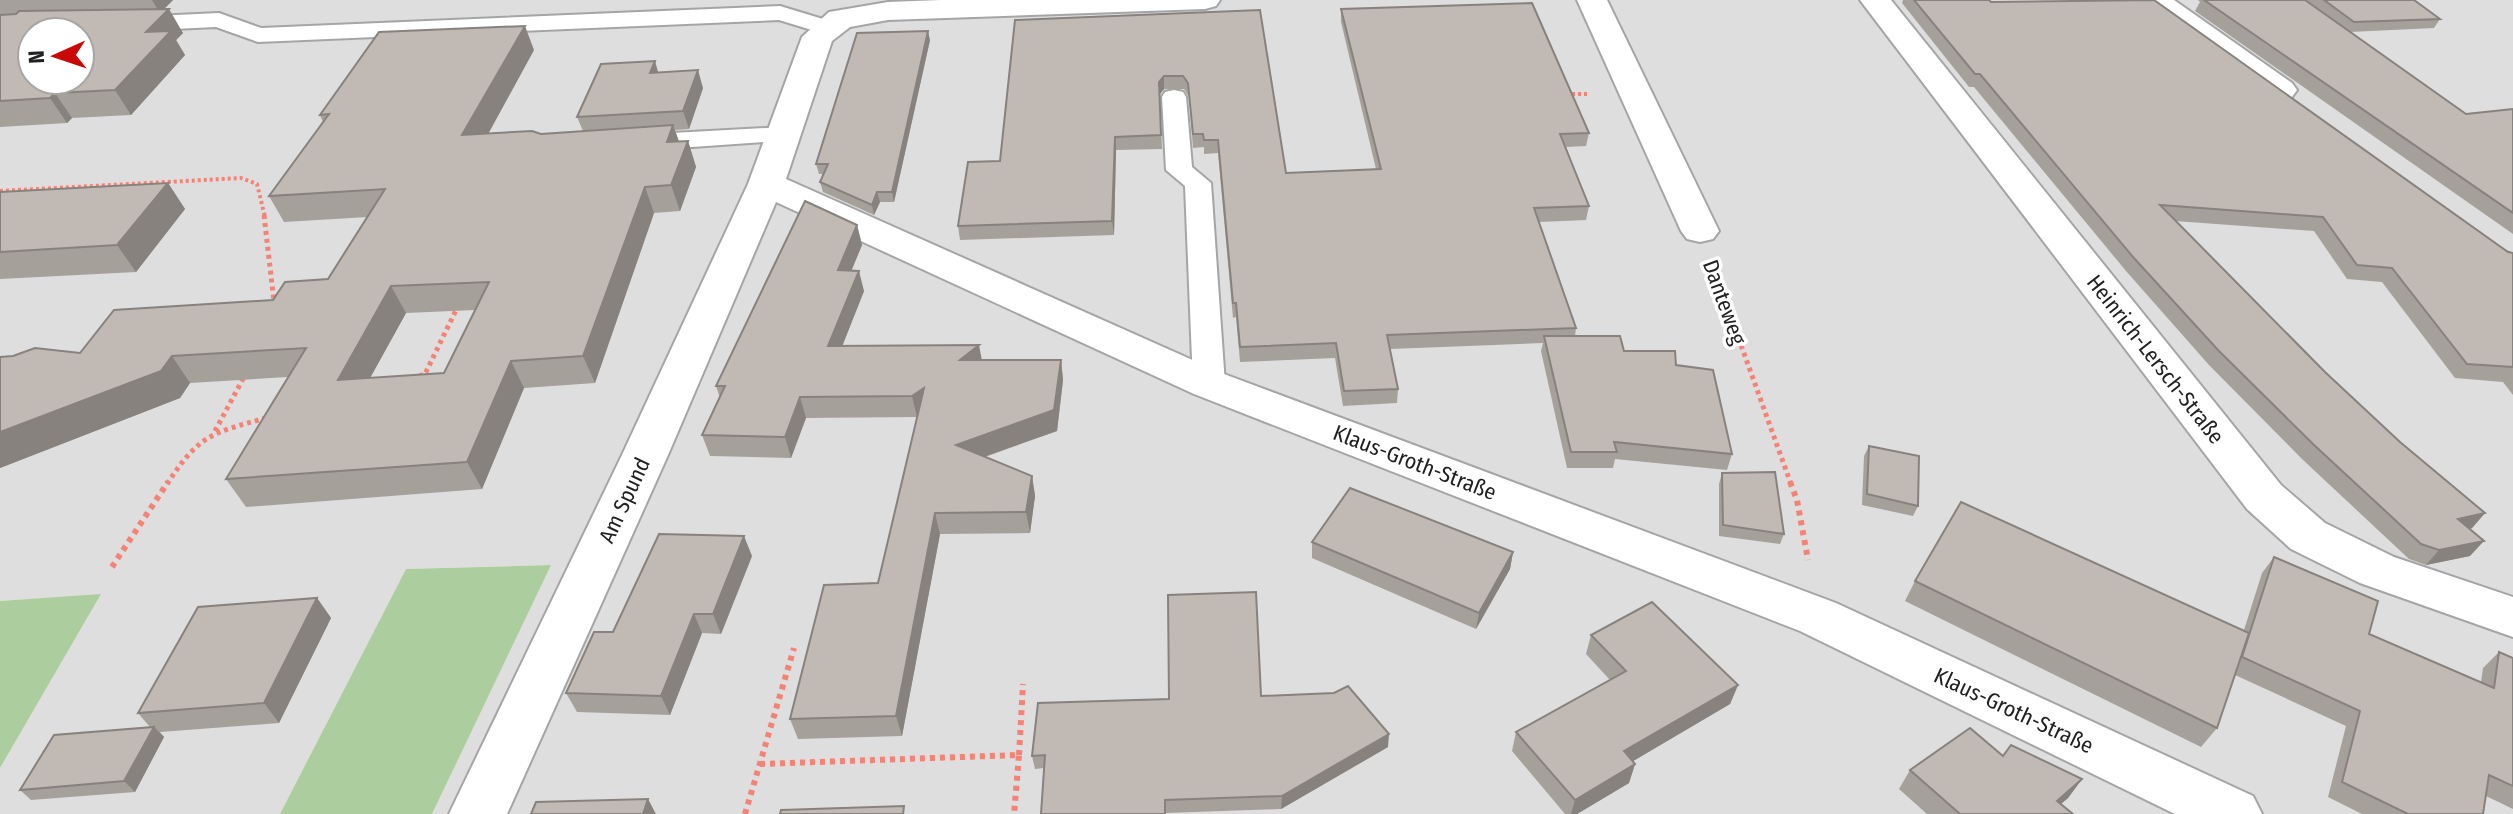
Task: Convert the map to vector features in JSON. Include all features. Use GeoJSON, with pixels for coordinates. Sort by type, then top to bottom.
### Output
{"type":"FeatureCollection","features":[{"type":"Feature","properties":{"kind":"street"},"geometry":{"type":"LineString","coordinates":[[766,184],[818,37],[834,24],[888,11],[1205,0]]}},
{"type":"Feature","properties":{"kind":"street","name":"Danteweg"},"geometry":{"type":"LineString","coordinates":[[1592,0],[1700,231]]}},
{"type":"Feature","properties":{"kind":"street","name":"Heinrich-Lersch-Straße"},"geometry":{"type":"LineString","coordinates":[[1875,0],[2264,497],[2308,536],[2377,570],[2513,617]]}},
{"type":"Feature","properties":{"kind":"street"},"geometry":{"type":"LineString","coordinates":[[2154,0],[2308,110]]}},
{"type":"Feature","properties":{"kind":"street","name":"Klaus-Groth-Straße"},"geometry":{"type":"LineString","coordinates":[[766,184],[1209,384],[1818,617],[2233,814]]}},
{"type":"Feature","properties":{"kind":"street","name":"Am Spund"},"geometry":{"type":"LineString","coordinates":[[478,814],[645,455],[766,184]]}},
{"type":"Feature","properties":{"kind":"lane"},"geometry":{"type":"LineString","coordinates":[[109,25],[219,20],[258,35],[780,13],[834,24]]}},
{"type":"Feature","properties":{"kind":"lane"},"geometry":{"type":"LineString","coordinates":[[1174,97],[1179,170],[1198,183],[1209,384]]}},
{"type":"Feature","properties":{"kind":"lane"},"geometry":{"type":"LineString","coordinates":[[613,144],[784,135]]}},
{"type":"Feature","properties":{"kind":"path"},"geometry":{"type":"LineString","coordinates":[[1558,95],[1635,92]]}},
{"type":"Feature","properties":{"kind":"path"},"geometry":{"type":"LineString","coordinates":[[0,191],[241,178],[257,184],[263,203],[275,316]]}},
{"type":"Feature","properties":{"kind":"path","name":"Danteweg"},"geometry":{"type":"LineString","coordinates":[[1700,231],[1797,500],[1818,617]]}},
{"type":"Feature","properties":{"kind":"path"},"geometry":{"type":"LineString","coordinates":[[410,379],[425,374],[461,299]]}},
{"type":"Feature","properties":{"kind":"path"},"geometry":{"type":"LineString","coordinates":[[112,567],[185,456],[214,432],[248,368]]}},
{"type":"Feature","properties":{"kind":"path"},"geometry":{"type":"LineString","coordinates":[[214,432],[274,416]]}},
{"type":"Feature","properties":{"kind":"path"},"geometry":{"type":"LineString","coordinates":[[745,814],[794,648]]}},
{"type":"Feature","properties":{"kind":"path"},"geometry":{"type":"LineString","coordinates":[[1014,814],[1023,684]]}},
{"type":"Feature","properties":{"kind":"path"},"geometry":{"type":"LineString","coordinates":[[760,764],[1019,755]]}},
{"type":"Feature","properties":{"kind":"shaded area"},"geometry":{"type":"Polygon","coordinates":[[[0,0],[2513,0],[2513,814],[432,814],[550,565],[406,569],[280,814],[0,814],[0,768],[100,595],[0,601],[0,0]]]}},
{"type":"Feature","properties":{"kind":"green space"},"geometry":{"type":"Polygon","coordinates":[[[551,565],[432,814],[280,814],[406,569],[551,565]]]}},
{"type":"Feature","properties":{"kind":"green space"},"geometry":{"type":"Polygon","coordinates":[[[101,594],[0,768],[0,601],[101,594]]]}},
{"type":"Feature","properties":{"kind":"building"},"geometry":{"type":"Polygon","coordinates":[[[1914,0],[2154,0],[2513,253],[2513,367],[2467,364],[2392,268],[2357,265],[2323,217],[2160,205],[2325,372],[2400,442],[2485,513],[2458,519],[2484,541],[2439,550],[2421,544],[2313,444],[2218,350],[2133,257],[1914,0]]]}},
{"type":"Feature","properties":{"kind":"building"},"geometry":{"type":"Polygon","coordinates":[[[2204,0],[2305,0],[2466,114],[2513,109],[2513,213],[2204,0]]]}},
{"type":"Feature","properties":{"kind":"building"},"geometry":{"type":"Polygon","coordinates":[[[2324,0],[2414,0],[2440,19],[2354,22],[2324,0]]]}},
{"type":"Feature","properties":{"kind":"building"},"geometry":{"type":"Polygon","coordinates":[[[1532,3],[1589,133],[1560,134],[1589,206],[1534,208],[1576,328],[1387,335],[1398,389],[1344,391],[1336,343],[1240,347],[1218,140],[1204,140],[1203,134],[1193,134],[1188,83],[1183,76],[1164,76],[1159,82],[1161,135],[1115,137],[1112,221],[958,226],[968,162],[1000,161],[1015,20],[1260,10],[1286,173],[1381,169],[1341,9],[1532,3]]]}},
{"type":"Feature","properties":{"kind":"building"},"geometry":{"type":"Polygon","coordinates":[[[169,9],[146,32],[171,31],[115,90],[96,91],[96,16],[16,16],[16,96],[52,96],[0,101],[0,15],[19,11],[169,9]]]}},
{"type":"Feature","properties":{"kind":"building"},"geometry":{"type":"Polygon","coordinates":[[[525,26],[462,135],[532,131],[541,134],[673,125],[667,142],[688,141],[671,185],[645,187],[583,356],[511,361],[467,462],[226,479],[306,348],[172,356],[161,371],[0,432],[0,357],[35,348],[80,353],[114,310],[273,300],[285,282],[328,279],[385,189],[269,196],[329,114],[320,115],[379,32],[525,26]],[[489,282],[391,286],[338,380],[444,373],[489,282]]]}},
{"type":"Feature","properties":{"kind":"building"},"geometry":{"type":"Polygon","coordinates":[[[928,31],[892,192],[877,192],[872,205],[820,182],[828,164],[816,164],[857,33],[928,31]]]}},
{"type":"Feature","properties":{"kind":"building"},"geometry":{"type":"Polygon","coordinates":[[[655,61],[650,73],[698,70],[683,111],[577,117],[601,64],[655,61]]]}},
{"type":"Feature","properties":{"kind":"building"},"geometry":{"type":"Polygon","coordinates":[[[168,183],[117,245],[0,252],[0,192],[168,183]]]}},
{"type":"Feature","properties":{"kind":"building"},"geometry":{"type":"Polygon","coordinates":[[[805,201],[857,225],[838,270],[859,271],[828,346],[979,345],[960,360],[1061,360],[1054,410],[956,445],[1032,476],[1026,512],[935,513],[896,716],[790,719],[824,585],[878,583],[924,388],[912,396],[800,397],[785,437],[702,435],[725,386],[716,386],[805,201]]]}},
{"type":"Feature","properties":{"kind":"building"},"geometry":{"type":"Polygon","coordinates":[[[1544,336],[1620,336],[1624,351],[1675,351],[1676,365],[1713,370],[1732,454],[1614,442],[1617,452],[1571,452],[1544,336]]]}},
{"type":"Feature","properties":{"kind":"building"},"geometry":{"type":"Polygon","coordinates":[[[1869,446],[1919,456],[1918,506],[1867,494],[1869,446]]]}},
{"type":"Feature","properties":{"kind":"building"},"geometry":{"type":"Polygon","coordinates":[[[1775,472],[1784,534],[1723,525],[1722,473],[1775,472]]]}},
{"type":"Feature","properties":{"kind":"building"},"geometry":{"type":"Polygon","coordinates":[[[1350,488],[1513,552],[1479,613],[1312,542],[1350,488]]]}},
{"type":"Feature","properties":{"kind":"building"},"geometry":{"type":"Polygon","coordinates":[[[1961,502],[2249,633],[2217,728],[1915,581],[1961,502]]]}},
{"type":"Feature","properties":{"kind":"building"},"geometry":{"type":"Polygon","coordinates":[[[659,534],[744,536],[713,614],[694,614],[661,696],[566,693],[594,632],[613,632],[659,534]]]}},
{"type":"Feature","properties":{"kind":"building"},"geometry":{"type":"Polygon","coordinates":[[[2274,557],[2378,601],[2369,634],[2494,688],[2499,652],[2513,658],[2513,786],[2489,775],[2483,814],[2408,814],[2342,782],[2360,711],[2242,657],[2274,557]]]}},
{"type":"Feature","properties":{"kind":"building"},"geometry":{"type":"Polygon","coordinates":[[[1256,592],[1261,696],[1334,693],[1348,686],[1389,734],[1282,796],[1165,800],[1165,814],[1041,814],[1045,755],[1032,756],[1038,703],[1169,699],[1168,595],[1256,592]]]}},
{"type":"Feature","properties":{"kind":"building"},"geometry":{"type":"Polygon","coordinates":[[[317,598],[264,703],[138,713],[198,607],[317,598]]]}},
{"type":"Feature","properties":{"kind":"building"},"geometry":{"type":"Polygon","coordinates":[[[1652,602],[1738,685],[1624,751],[1635,764],[1575,800],[1516,732],[1626,671],[1591,635],[1652,602]]]}},
{"type":"Feature","properties":{"kind":"building"},"geometry":{"type":"Polygon","coordinates":[[[154,727],[124,781],[20,790],[54,735],[154,727]]]}},
{"type":"Feature","properties":{"kind":"building"},"geometry":{"type":"Polygon","coordinates":[[[1970,728],[2003,756],[2011,745],[2082,779],[2057,801],[2073,814],[1960,814],[1910,770],[1970,728]]]}},
{"type":"Feature","properties":{"kind":"building"},"geometry":{"type":"Polygon","coordinates":[[[648,799],[643,814],[531,814],[536,802],[648,799]]]}},
{"type":"Feature","properties":{"kind":"building"},"geometry":{"type":"Polygon","coordinates":[[[904,806],[903,814],[780,814],[781,810],[904,806]]]}}]}
